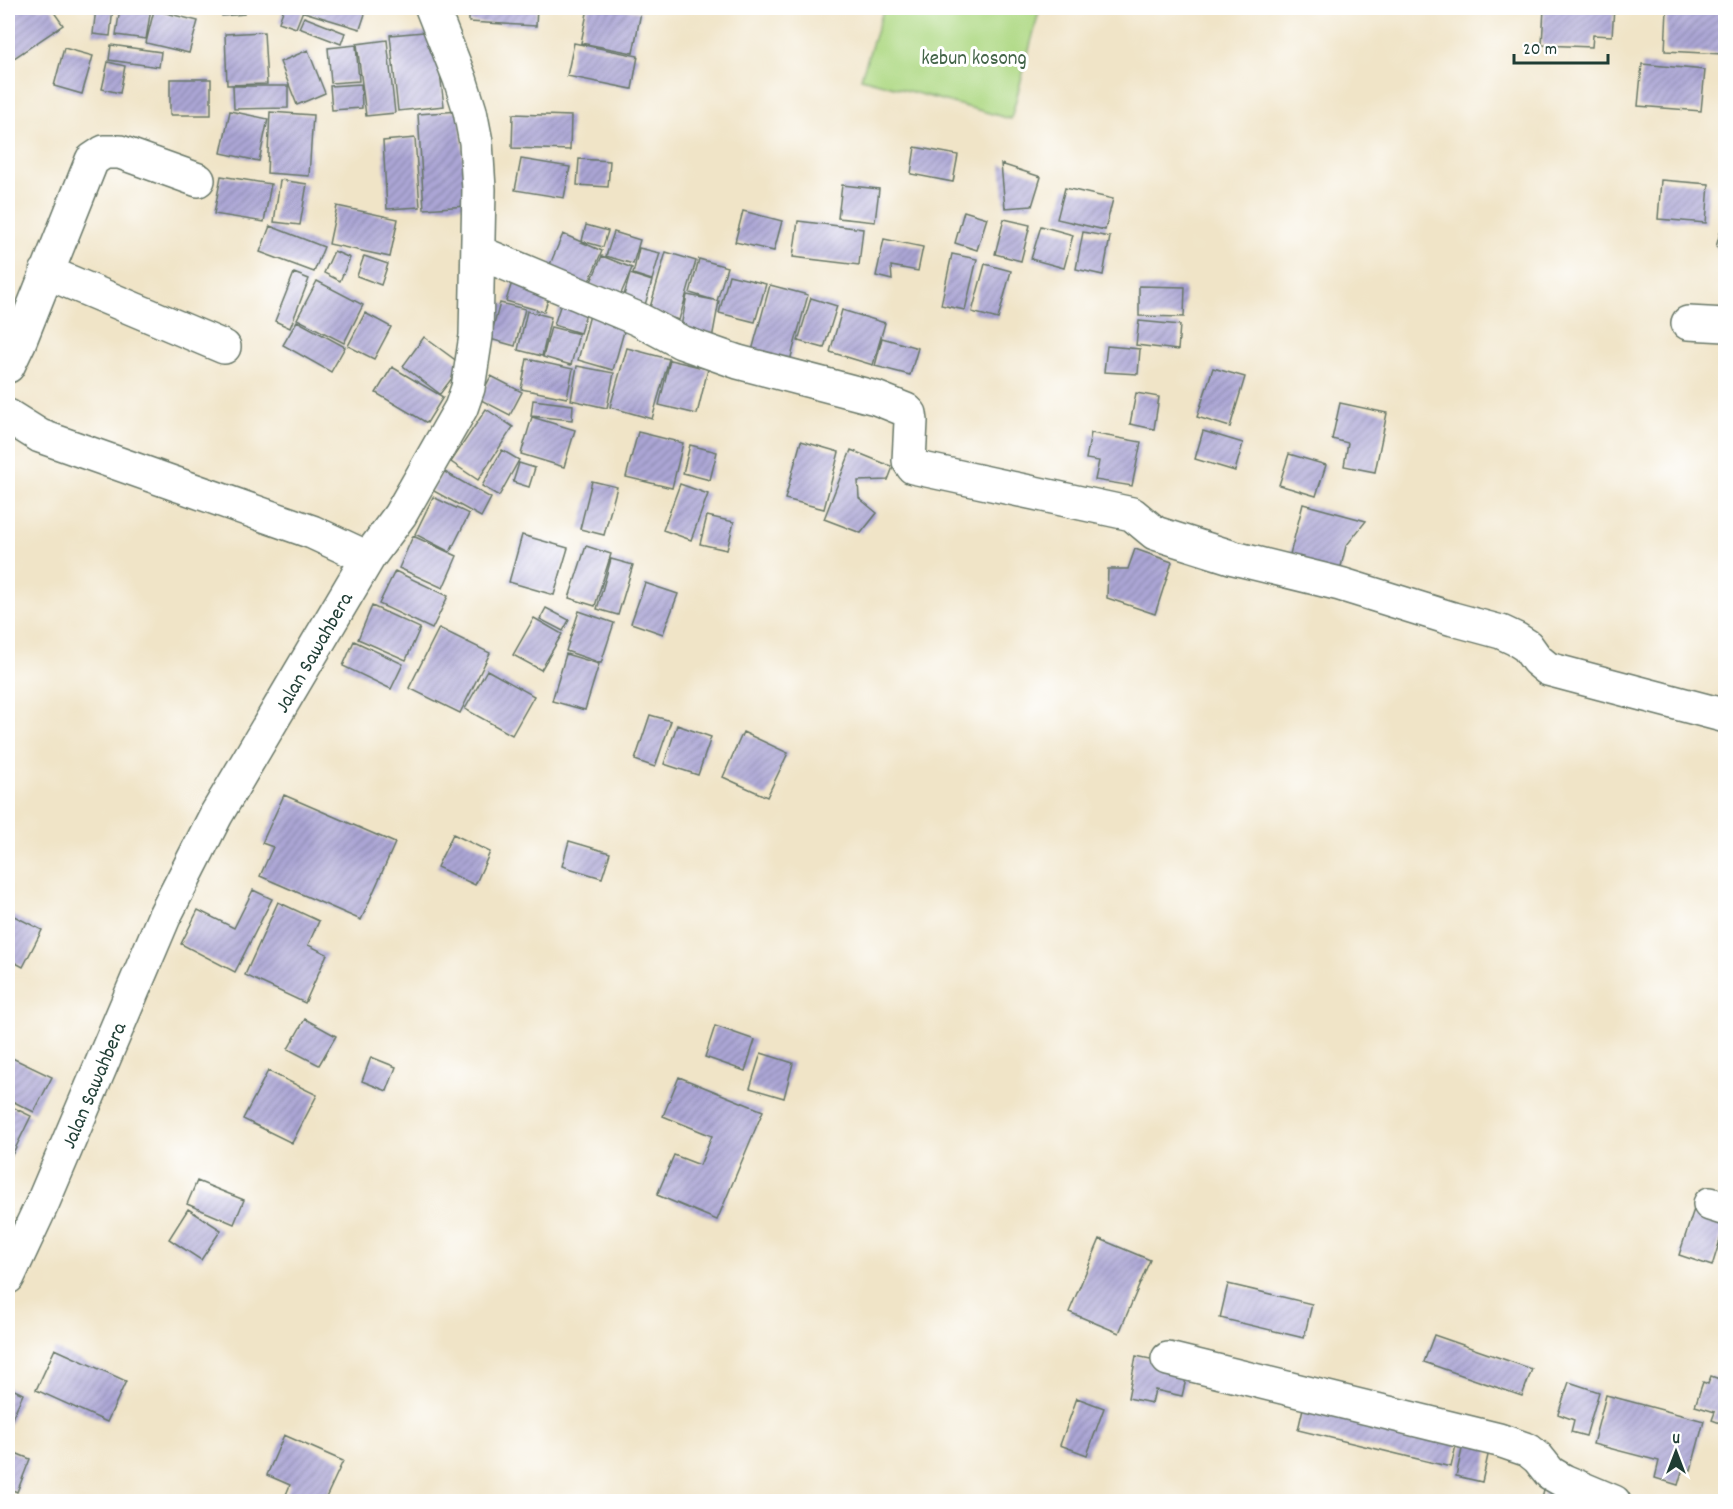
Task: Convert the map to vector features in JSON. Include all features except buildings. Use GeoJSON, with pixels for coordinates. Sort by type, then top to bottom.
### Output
{"type":"FeatureCollection","features":[{"type":"Feature","properties":{"kind":"street","name":"Jalan Sawahbera"},"geometry":{"type":"LineString","coordinates":[[8,1276],[43,1202],[169,908],[216,815],[368,558],[400,515],[461,408],[468,388],[476,336],[480,189],[476,141],[470,111],[460,80],[432,8]]}},
{"type":"Feature","properties":{"kind":"street"},"geometry":{"type":"LineString","coordinates":[[11,348],[46,272],[92,160],[104,152],[120,152],[198,180]]}},
{"type":"Feature","properties":{"kind":"street"},"geometry":{"type":"LineString","coordinates":[[478,252],[638,319],[681,342],[738,362],[876,398],[906,410],[910,414],[911,421],[909,461],[913,467],[1132,513],[1155,533],[1234,558],[1340,584],[1500,632],[1527,646],[1548,669],[1725,716]]}},
{"type":"Feature","properties":{"kind":"street"},"geometry":{"type":"LineString","coordinates":[[46,272],[224,347]]}},
{"type":"Feature","properties":{"kind":"street"},"geometry":{"type":"LineString","coordinates":[[1688,323],[1725,325]]}},
{"type":"Feature","properties":{"kind":"street"},"geometry":{"type":"LineString","coordinates":[[8,416],[40,436],[312,532],[368,558]]}},
{"type":"Feature","properties":{"kind":"street"},"geometry":{"type":"LineString","coordinates":[[1168,1359],[1499,1440],[1528,1450],[1551,1473],[1563,1481],[1614,1502]]}},
{"type":"Feature","properties":{"kind":"green space","name":"kebun kosong"},"geometry":{"type":"Polygon","coordinates":[[[884,8],[1040,8],[1011,119],[861,78],[884,8]]]}}]}
